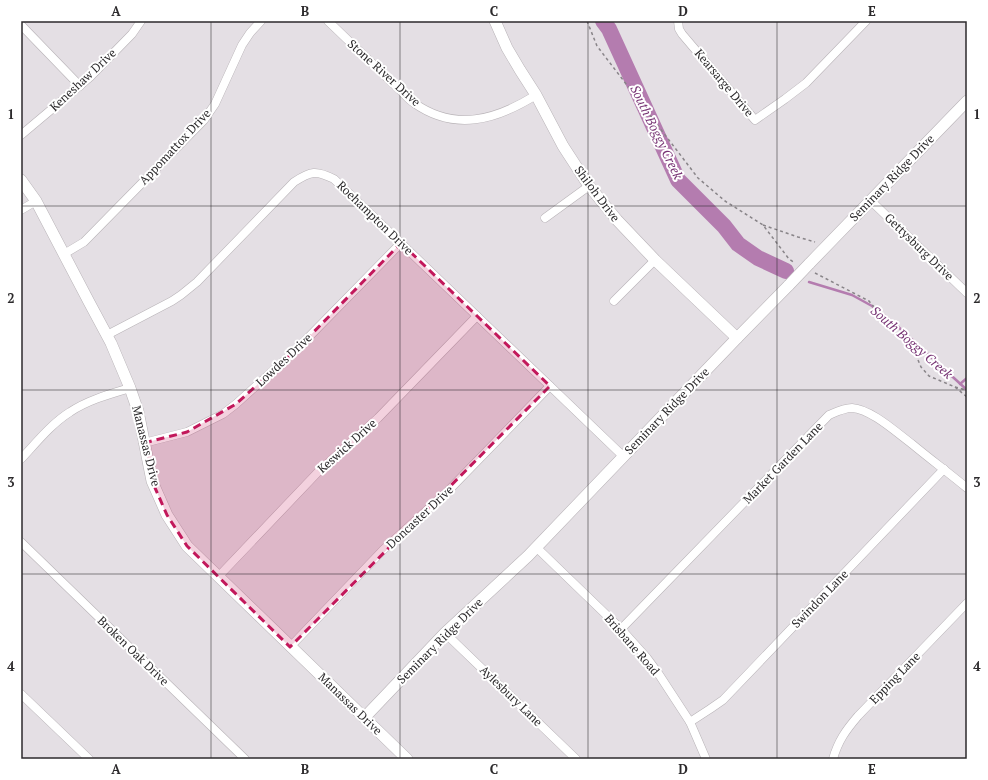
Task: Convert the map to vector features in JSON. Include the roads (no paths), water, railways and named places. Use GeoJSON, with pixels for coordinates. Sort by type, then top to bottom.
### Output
{"type":"FeatureCollection","features":[{"type":"Feature","properties":{"kind":"street","name":"Keneshaw Drive"},"geometry":{"type":"LineString","coordinates":[[21,135],[80,86],[132,34],[141,21]]}},
{"type":"Feature","properties":{"kind":"street","name":"Appomattox Drive"},"geometry":{"type":"LineString","coordinates":[[64,254],[84,242],[204,120],[215,104],[242,45],[250,33],[262,21]]}},
{"type":"Feature","properties":{"kind":"street","name":"Stone River Drive"},"geometry":{"type":"LineString","coordinates":[[328,21],[402,92],[414,102],[437,114],[464,120],[488,118],[508,111],[536,95]]}},
{"type":"Feature","properties":{"kind":"street","name":"Shiloh Drive"},"geometry":{"type":"LineString","coordinates":[[495,21],[510,54],[536,95],[563,146],[590,186],[617,220],[655,260],[737,338]]}},
{"type":"Feature","properties":{"kind":"street","name":"Kearsarge Drive"},"geometry":{"type":"LineString","coordinates":[[678,21],[682,34],[755,120],[806,83],[866,21]]}},
{"type":"Feature","properties":{"kind":"street"},"geometry":{"type":"LineString","coordinates":[[21,25],[80,86]]}},
{"type":"Feature","properties":{"kind":"street","name":"Seminary Ridge Drive"},"geometry":{"type":"LineString","coordinates":[[365,717],[445,633],[536,548],[737,338],[789,285],[808,268],[870,200],[967,101]]}},
{"type":"Feature","properties":{"kind":"street","name":"Roehampton Drive"},"geometry":{"type":"LineString","coordinates":[[107,335],[172,302],[197,282],[294,182],[304,175],[313,172],[324,174],[334,179],[624,457]]}},
{"type":"Feature","properties":{"kind":"street","name":"Manassas Drive"},"geometry":{"type":"LineString","coordinates":[[21,180],[36,200],[107,335],[130,388],[138,411],[152,481],[167,515],[187,546],[407,759]]}},
{"type":"Feature","properties":{"kind":"street"},"geometry":{"type":"LineString","coordinates":[[545,218],[590,186]]}},
{"type":"Feature","properties":{"kind":"street"},"geometry":{"type":"LineString","coordinates":[[21,210],[36,200]]}},
{"type":"Feature","properties":{"kind":"street","name":"Gettysburg Drive"},"geometry":{"type":"LineString","coordinates":[[870,200],[966,289]]}},
{"type":"Feature","properties":{"kind":"street","name":"Lowdes Drive"},"geometry":{"type":"LineString","coordinates":[[144,443],[187,432],[223,414],[236,404],[297,349],[401,243]]}},
{"type":"Feature","properties":{"kind":"street"},"geometry":{"type":"LineString","coordinates":[[614,301],[655,260]]}},
{"type":"Feature","properties":{"kind":"street","name":"Keswick Drive"},"geometry":{"type":"LineString","coordinates":[[218,577],[318,472],[378,418],[477,316]]}},
{"type":"Feature","properties":{"kind":"street","name":"Doncaster Drive"},"geometry":{"type":"LineString","coordinates":[[290,647],[384,550],[448,491],[550,386]]}},
{"type":"Feature","properties":{"kind":"street"},"geometry":{"type":"LineString","coordinates":[[21,459],[44,435],[70,412],[97,398],[130,388]]}},
{"type":"Feature","properties":{"kind":"street","name":"Market Garden Lane"},"geometry":{"type":"LineString","coordinates":[[622,629],[829,415],[840,410],[852,408],[865,412],[879,419],[967,488]]}},
{"type":"Feature","properties":{"kind":"street","name":"Swindon Lane"},"geometry":{"type":"LineString","coordinates":[[690,722],[723,700],[944,469]]}},
{"type":"Feature","properties":{"kind":"street","name":"Broken Oak Drive"},"geometry":{"type":"LineString","coordinates":[[21,542],[245,759]]}},
{"type":"Feature","properties":{"kind":"street","name":"Brisbane Road"},"geometry":{"type":"LineString","coordinates":[[536,548],[634,642],[658,673],[690,722],[706,759]]}},
{"type":"Feature","properties":{"kind":"street","name":"Epping Lane"},"geometry":{"type":"LineString","coordinates":[[833,759],[838,743],[848,727],[967,603]]}},
{"type":"Feature","properties":{"kind":"street","name":"Aylesbury Lane"},"geometry":{"type":"LineString","coordinates":[[445,633],[576,759]]}},
{"type":"Feature","properties":{"kind":"street"},"geometry":{"type":"LineString","coordinates":[[21,694],[89,759]]}},
{"type":"Feature","properties":{"kind":"waterway","name":"South Boggy Creek"},"geometry":{"type":"LineString","coordinates":[[603,21],[609,29],[678,180],[724,226],[738,244],[758,258],[786,271]]}},
{"type":"Feature","properties":{"kind":"waterway","name":"South Boggy Creek"},"geometry":{"type":"LineString","coordinates":[[809,282],[852,295],[872,306],[894,323],[967,390]]}},
{"type":"Feature","properties":{"kind":"waterway"},"geometry":{"type":"LineString","coordinates":[[960,384],[967,378]]}}]}
